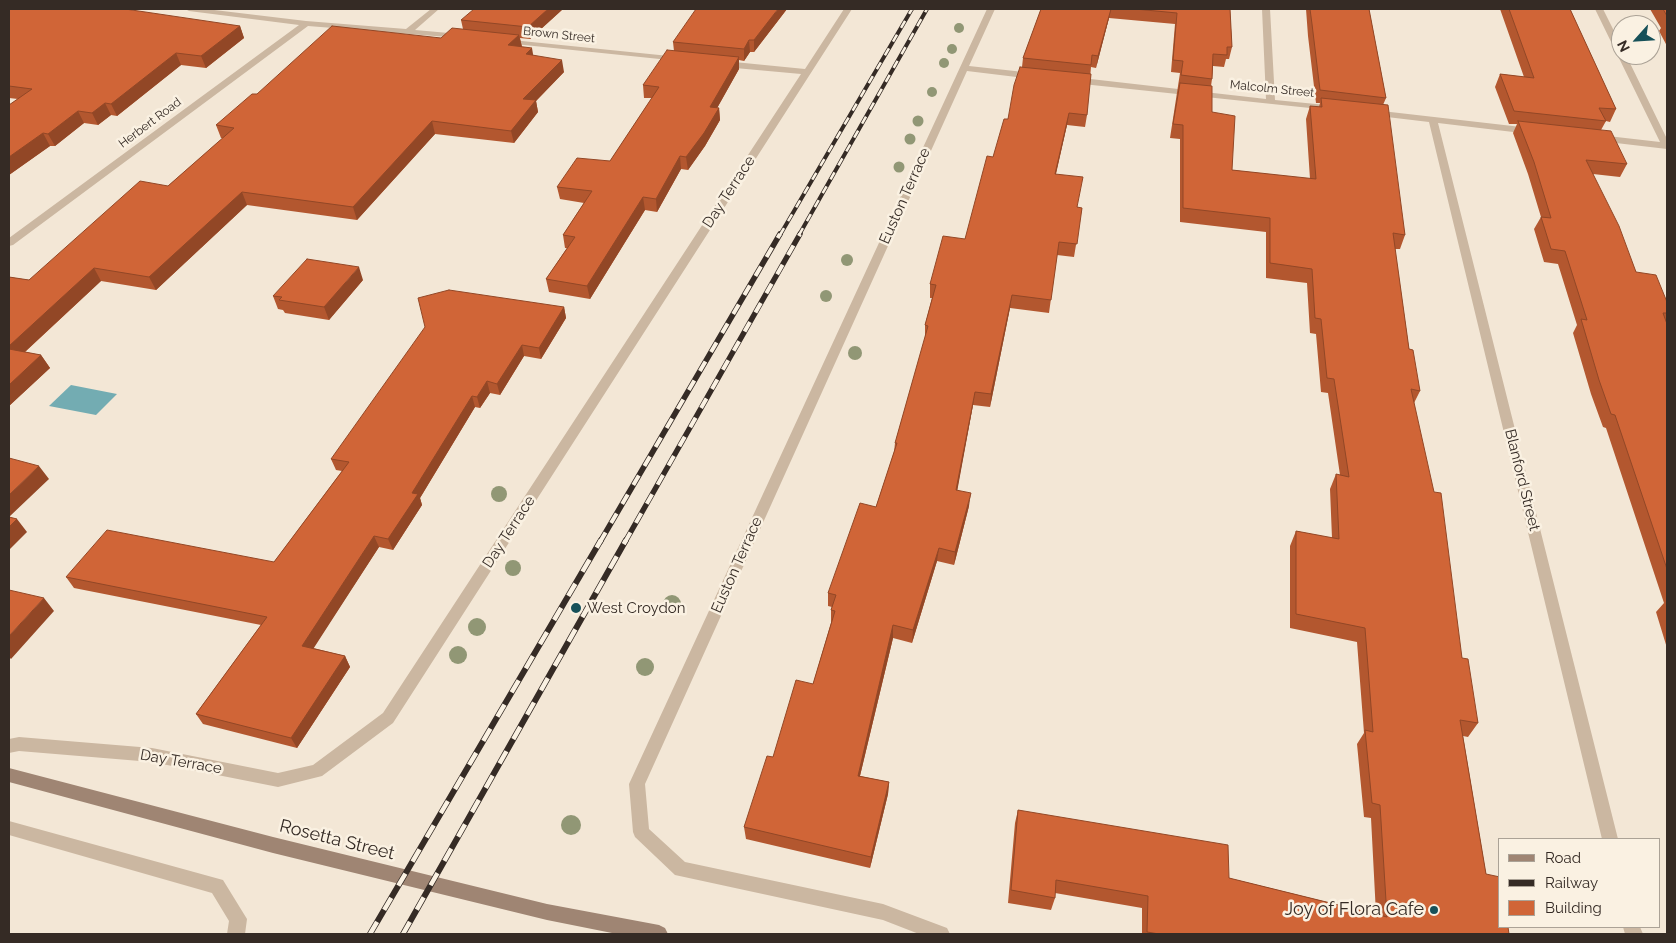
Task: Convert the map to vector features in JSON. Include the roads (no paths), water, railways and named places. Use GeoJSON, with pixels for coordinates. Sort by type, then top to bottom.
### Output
{"type":"FeatureCollection","features":[{"type":"Feature","properties":{"kind":"street"},"geometry":{"type":"LineString","coordinates":[[189,9],[306,23],[469,37]]}},
{"type":"Feature","properties":{"kind":"street"},"geometry":{"type":"LineString","coordinates":[[409,31],[435,9]]}},
{"type":"Feature","properties":{"kind":"street","name":"Day Terrace"},"geometry":{"type":"LineString","coordinates":[[9,746],[19,744],[152,755],[278,780],[318,771],[388,718],[848,9]]}},
{"type":"Feature","properties":{"kind":"street","name":"Euston Terrace"},"geometry":{"type":"LineString","coordinates":[[941,934],[883,912],[681,868],[641,832],[638,784],[991,9]]}},
{"type":"Feature","properties":{"kind":"street"},"geometry":{"type":"LineString","coordinates":[[1266,9],[1271,102]]}},
{"type":"Feature","properties":{"kind":"street"},"geometry":{"type":"LineString","coordinates":[[1600,9],[1611,33]]}},
{"type":"Feature","properties":{"kind":"street","name":"Herbert Road"},"geometry":{"type":"LineString","coordinates":[[9,243],[306,23]]}},
{"type":"Feature","properties":{"kind":"street","name":"Brown Street"},"geometry":{"type":"LineString","coordinates":[[498,40],[687,60]]}},
{"type":"Feature","properties":{"kind":"street"},"geometry":{"type":"LineString","coordinates":[[717,63],[806,72]]}},
{"type":"Feature","properties":{"kind":"street"},"geometry":{"type":"LineString","coordinates":[[1626,65],[1667,146]]}},
{"type":"Feature","properties":{"kind":"street"},"geometry":{"type":"LineString","coordinates":[[963,68],[1043,77]]}},
{"type":"Feature","properties":{"kind":"street","name":"Malcolm Street"},"geometry":{"type":"LineString","coordinates":[[1063,79],[1338,109]]}},
{"type":"Feature","properties":{"kind":"street"},"geometry":{"type":"LineString","coordinates":[[1367,112],[1540,132]]}},
{"type":"Feature","properties":{"kind":"street","name":"Blanford Street"},"geometry":{"type":"LineString","coordinates":[[1433,120],[1610,838]]}},
{"type":"Feature","properties":{"kind":"street"},"geometry":{"type":"LineString","coordinates":[[1588,137],[1667,146]]}},
{"type":"Feature","properties":{"kind":"street","name":"Rosetta Street"},"geometry":{"type":"LineString","coordinates":[[9,776],[282,848],[547,912],[659,934]]}},
{"type":"Feature","properties":{"kind":"street"},"geometry":{"type":"LineString","coordinates":[[9,828],[217,886],[238,920],[236,934]]}},
{"type":"Feature","properties":{"kind":"water"},"geometry":{"type":"Polygon","coordinates":[[[71,385],[117,394],[96,415],[49,406],[71,385]]]}},
{"type":"Feature","properties":{"kind":"railway"},"geometry":{"type":"LineString","coordinates":[[780,235],[912,9]]}},
{"type":"Feature","properties":{"kind":"railway"},"geometry":{"type":"LineString","coordinates":[[799,235],[927,9]]}},
{"type":"Feature","properties":{"kind":"railway"},"geometry":{"type":"LineString","coordinates":[[600,542],[780,234]]}},
{"type":"Feature","properties":{"kind":"railway"},"geometry":{"type":"LineString","coordinates":[[625,542],[800,234]]}},
{"type":"Feature","properties":{"kind":"railway"},"geometry":{"type":"LineString","coordinates":[[370,934],[601,540]]}},
{"type":"Feature","properties":{"kind":"railway"},"geometry":{"type":"LineString","coordinates":[[403,934],[626,540]]}},
{"type":"Feature","properties":{"kind":"place","name":"West Croydon"},"geometry":{"type":"Point","coordinates":[576,608]}},
{"type":"Feature","properties":{"kind":"place","name":"Joy of Flora Cafe"},"geometry":{"type":"Point","coordinates":[1434,910]}}]}
